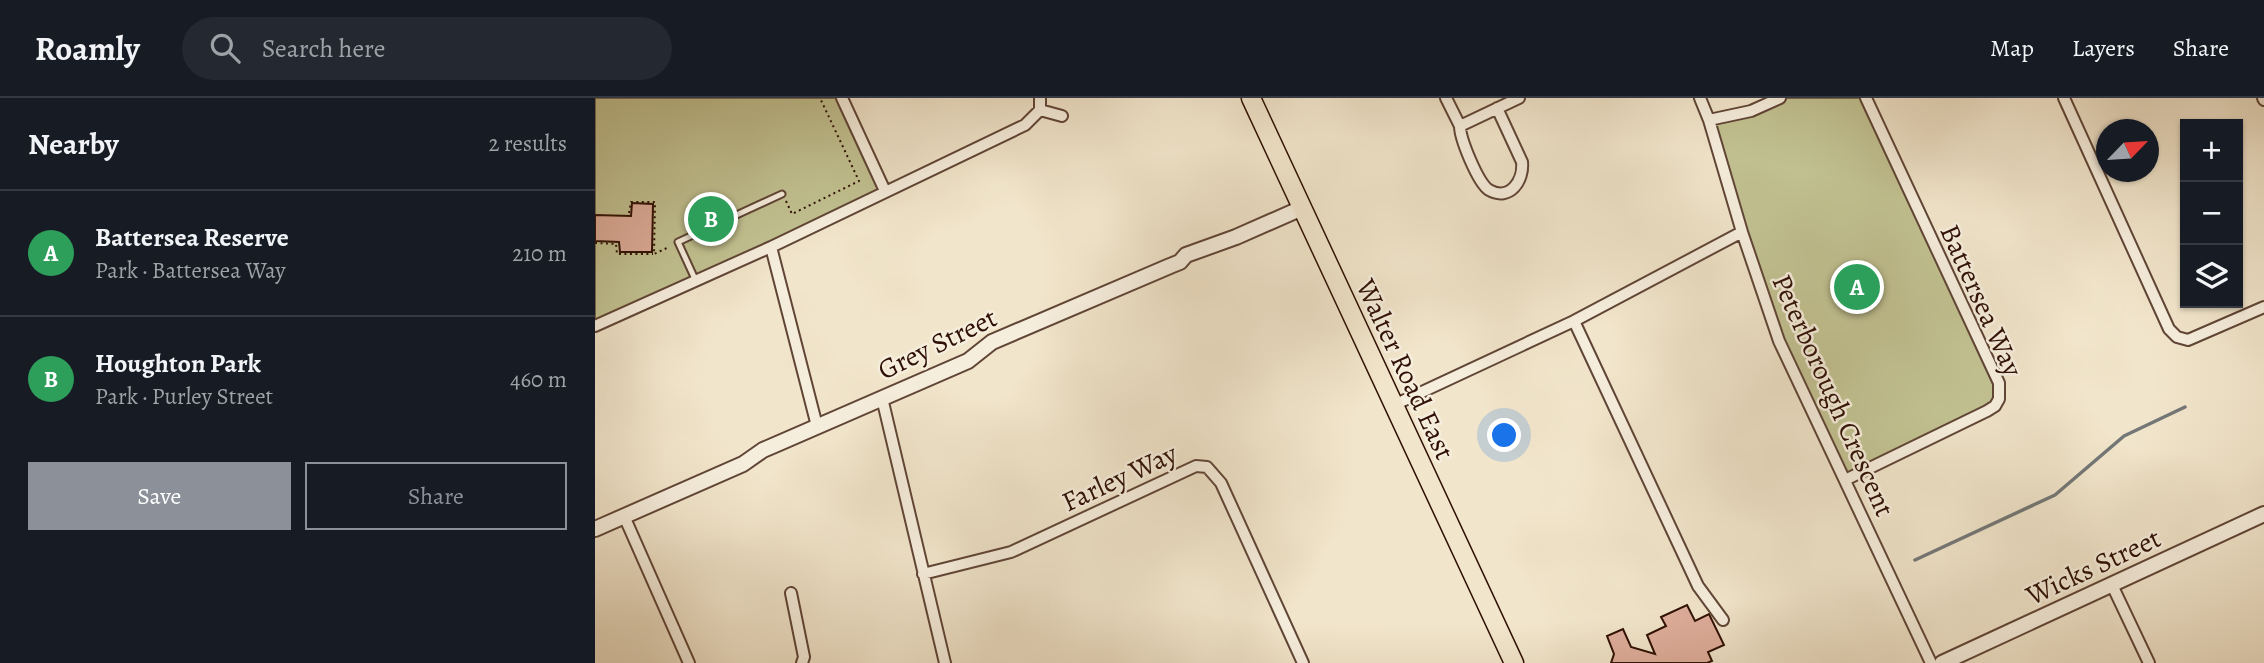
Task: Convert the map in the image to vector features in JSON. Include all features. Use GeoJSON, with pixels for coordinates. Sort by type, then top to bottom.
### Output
{"type":"FeatureCollection","features":[{"type":"Feature","properties":{"kind":"main road","name":"Walter Road East"},"geometry":{"type":"LineString","coordinates":[[1251,98],[1514,663]]}},
{"type":"Feature","properties":{"kind":"street"},"geometry":{"type":"LineString","coordinates":[[842,98],[885,191]]}},
{"type":"Feature","properties":{"kind":"street"},"geometry":{"type":"LineString","coordinates":[[595,326],[771,247],[1025,125],[1040,110],[1040,98]]}},
{"type":"Feature","properties":{"kind":"street"},"geometry":{"type":"LineString","coordinates":[[1446,98],[1482,183],[1496,192],[1513,190],[1521,176],[1523,162],[1497,108]]}},
{"type":"Feature","properties":{"kind":"street"},"geometry":{"type":"LineString","coordinates":[[1460,126],[1518,98]]}},
{"type":"Feature","properties":{"kind":"street","name":"Peterborough Crescent"},"geometry":{"type":"LineString","coordinates":[[1700,98],[1779,341],[1931,663]]}},
{"type":"Feature","properties":{"kind":"street"},"geometry":{"type":"LineString","coordinates":[[1709,120],[1752,111],[1780,98]]}},
{"type":"Feature","properties":{"kind":"street","name":"Battersea Way"},"geometry":{"type":"LineString","coordinates":[[1845,480],[1987,411],[1995,406],[2000,392],[1999,383],[1866,98]]}},
{"type":"Feature","properties":{"kind":"street"},"geometry":{"type":"LineString","coordinates":[[2064,98],[2169,329],[2177,337],[2188,340],[2264,307]]}},
{"type":"Feature","properties":{"kind":"street"},"geometry":{"type":"LineString","coordinates":[[1040,110],[1062,116]]}},
{"type":"Feature","properties":{"kind":"street","name":"Grey Street"},"geometry":{"type":"LineString","coordinates":[[595,529],[743,464],[763,450],[968,360],[992,342],[1170,267],[1185,255],[1236,237],[1302,208]]}},
{"type":"Feature","properties":{"kind":"street"},"geometry":{"type":"LineString","coordinates":[[1394,405],[1574,321],[1742,232]]}},
{"type":"Feature","properties":{"kind":"street"},"geometry":{"type":"LineString","coordinates":[[771,247],[817,426]]}},
{"type":"Feature","properties":{"kind":"street"},"geometry":{"type":"LineString","coordinates":[[1574,321],[1698,586],[1723,620]]}},
{"type":"Feature","properties":{"kind":"street"},"geometry":{"type":"LineString","coordinates":[[882,398],[945,663]]}},
{"type":"Feature","properties":{"kind":"street","name":"Farley Way"},"geometry":{"type":"LineString","coordinates":[[923,574],[1011,552],[1196,466],[1207,467],[1221,483],[1303,663]]}},
{"type":"Feature","properties":{"kind":"street"},"geometry":{"type":"LineString","coordinates":[[624,516],[689,663]]}},
{"type":"Feature","properties":{"kind":"street","name":"Wicks Street"},"geometry":{"type":"LineString","coordinates":[[1942,663],[2264,516]]}},
{"type":"Feature","properties":{"kind":"street"},"geometry":{"type":"LineString","coordinates":[[2112,585],[2149,663]]}},
{"type":"Feature","properties":{"kind":"street"},"geometry":{"type":"LineString","coordinates":[[791,593],[804,657],[802,663]]}},
{"type":"Feature","properties":{"kind":"lane"},"geometry":{"type":"LineString","coordinates":[[695,279],[678,243],[782,194]]}},
{"type":"Feature","properties":{"kind":"path"},"geometry":{"type":"LineString","coordinates":[[782,194],[792,214],[859,181],[820,98]]}},
{"type":"Feature","properties":{"kind":"path"},"geometry":{"type":"LineString","coordinates":[[629,214],[631,202],[655,202],[654,254]]}},
{"type":"Feature","properties":{"kind":"path"},"geometry":{"type":"LineString","coordinates":[[595,243],[616,244],[617,254],[654,254],[678,243]]}},
{"type":"Feature","properties":{"kind":"green space"},"geometry":{"type":"Polygon","coordinates":[[[595,98],[842,98],[885,191],[595,326],[595,98]]]}},
{"type":"Feature","properties":{"kind":"green space"},"geometry":{"type":"Polygon","coordinates":[[[1780,98],[1866,98],[1999,383],[1999,399],[1845,480],[1779,341],[1709,120],[1780,98]]]}},
{"type":"Feature","properties":{"kind":"building"},"geometry":{"type":"Polygon","coordinates":[[[632,203],[653,204],[652,252],[620,252],[619,242],[595,241],[595,215],[631,216],[632,203]]]}},
{"type":"Feature","properties":{"kind":"building"},"geometry":{"type":"Polygon","coordinates":[[[1687,605],[1695,621],[1709,614],[1724,645],[1708,652],[1712,661],[1611,663],[1614,654],[1607,636],[1623,629],[1631,647],[1655,654],[1647,635],[1666,626],[1661,617],[1687,605]]]}},
{"type":"Feature","properties":{"kind":"waterway"},"geometry":{"type":"LineString","coordinates":[[1915,560],[2055,495],[2124,436],[2185,407]]}},
{"type":"Feature","properties":{"kind":"place","name":"Houghton Park"},"geometry":{"type":"Point","coordinates":[711,219]}},
{"type":"Feature","properties":{"kind":"place","name":"Battersea Reserve"},"geometry":{"type":"Point","coordinates":[1857,287]}}]}
